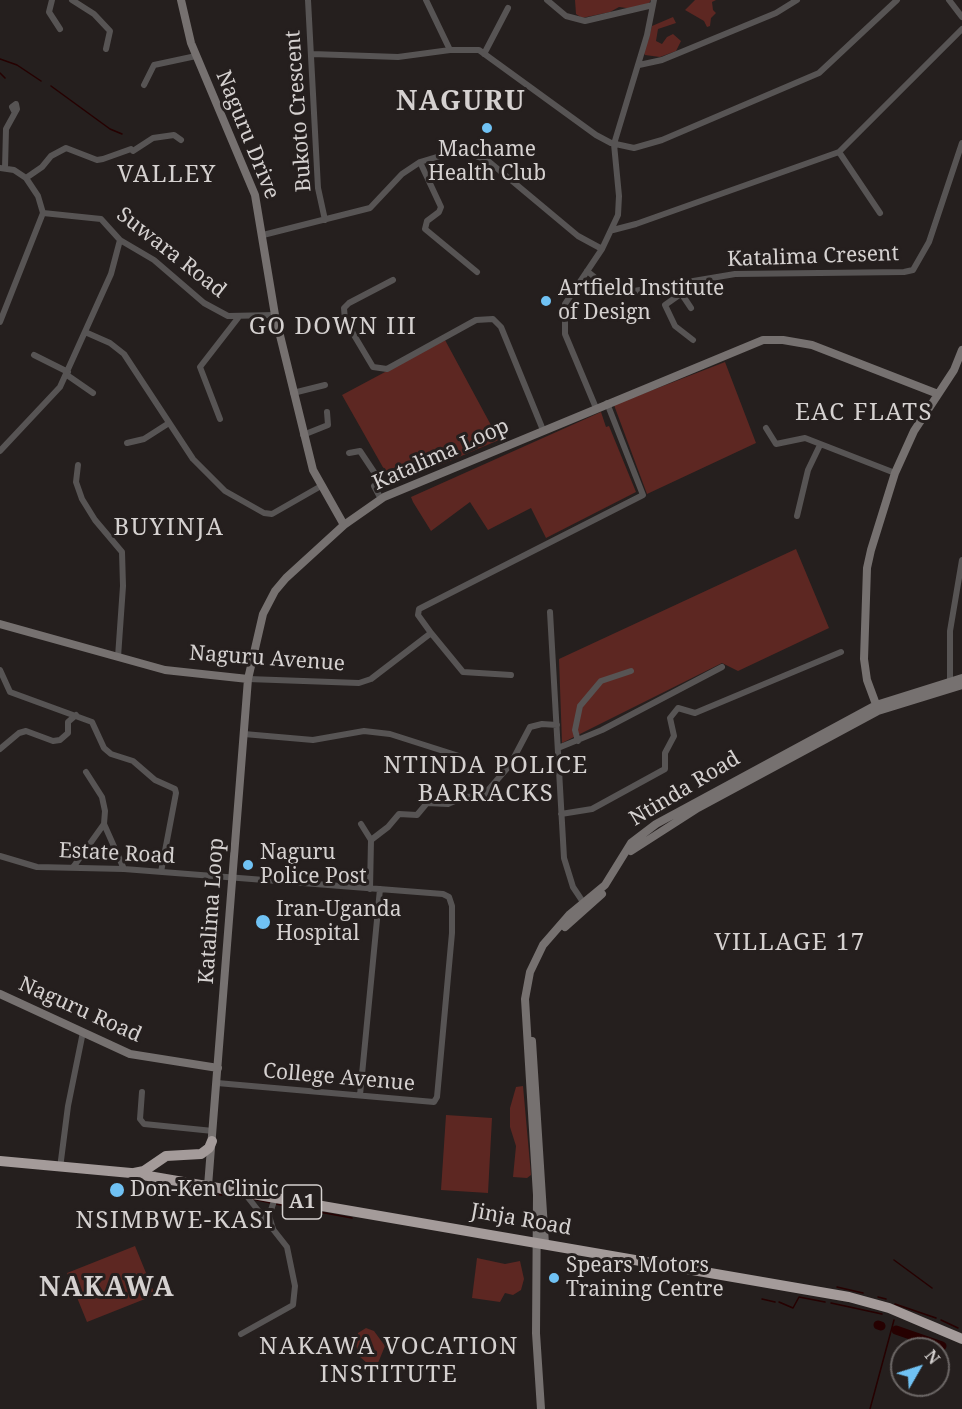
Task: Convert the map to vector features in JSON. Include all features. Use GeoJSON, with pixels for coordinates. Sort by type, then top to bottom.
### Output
{"type":"FeatureCollection","features":[{"type":"Feature","properties":{"kind":"highway"},"geometry":{"type":"LineString","coordinates":[[131,1173],[144,1171],[166,1156],[201,1154],[209,1148],[213,1136]]}},
{"type":"Feature","properties":{"kind":"highway","name":"Jinja Road"},"geometry":{"type":"LineString","coordinates":[[0,1156],[62,1166]]}},
{"type":"Feature","properties":{"kind":"highway","name":"Jinja Road"},"geometry":{"type":"LineString","coordinates":[[0,1161],[131,1173],[849,1296],[889,1308],[962,1339]]}},
{"type":"Feature","properties":{"kind":"street"},"geometry":{"type":"LineString","coordinates":[[52,0],[49,12],[60,29]]}},
{"type":"Feature","properties":{"kind":"street"},"geometry":{"type":"LineString","coordinates":[[72,0],[94,14],[110,31],[106,49]]}},
{"type":"Feature","properties":{"kind":"street","name":"Naguru Drive"},"geometry":{"type":"LineString","coordinates":[[181,0],[186,30],[249,178],[263,235],[275,315],[303,435],[321,486],[344,525]]}},
{"type":"Feature","properties":{"kind":"street","name":"Bukoto Crescent"},"geometry":{"type":"LineString","coordinates":[[308,0],[318,188],[325,219]]}},
{"type":"Feature","properties":{"kind":"street"},"geometry":{"type":"LineString","coordinates":[[426,0],[450,50]]}},
{"type":"Feature","properties":{"kind":"street"},"geometry":{"type":"LineString","coordinates":[[547,0],[566,16],[585,21],[653,3],[639,66],[614,144],[619,205],[613,230],[565,304],[563,325],[596,408]]}},
{"type":"Feature","properties":{"kind":"street"},"geometry":{"type":"LineString","coordinates":[[639,66],[662,60],[776,13],[797,0]]}},
{"type":"Feature","properties":{"kind":"street"},"geometry":{"type":"LineString","coordinates":[[312,54],[398,57],[473,49],[484,54],[549,103],[614,144],[634,148],[652,143],[819,73],[897,0]]}},
{"type":"Feature","properties":{"kind":"street"},"geometry":{"type":"LineString","coordinates":[[949,0],[962,17]]}},
{"type":"Feature","properties":{"kind":"street"},"geometry":{"type":"LineString","coordinates":[[484,54],[508,8]]}},
{"type":"Feature","properties":{"kind":"street"},"geometry":{"type":"LineString","coordinates":[[613,230],[636,224],[839,152],[962,29]]}},
{"type":"Feature","properties":{"kind":"street"},"geometry":{"type":"LineString","coordinates":[[144,85],[154,65],[196,56]]}},
{"type":"Feature","properties":{"kind":"street"},"geometry":{"type":"LineString","coordinates":[[0,322],[43,213],[38,196],[26,178],[14,170],[2,168],[6,129],[14,111]]}},
{"type":"Feature","properties":{"kind":"street"},"geometry":{"type":"LineString","coordinates":[[26,178],[51,156],[66,148],[97,160],[131,149],[133,151],[153,138],[174,135],[181,140]]}},
{"type":"Feature","properties":{"kind":"street","name":"Katalima Cresent"},"geometry":{"type":"LineString","coordinates":[[587,271],[608,288],[622,292],[735,274],[913,270],[929,242],[962,142]]}},
{"type":"Feature","properties":{"kind":"street"},"geometry":{"type":"LineString","coordinates":[[839,152],[880,213]]}},
{"type":"Feature","properties":{"kind":"street"},"geometry":{"type":"LineString","coordinates":[[263,235],[370,208],[402,174],[420,162],[450,153],[475,154],[487,160],[578,236],[602,249]]}},
{"type":"Feature","properties":{"kind":"street"},"geometry":{"type":"LineString","coordinates":[[420,162],[440,202],[439,212],[427,221],[425,230],[477,272]]}},
{"type":"Feature","properties":{"kind":"street","name":"Suwara Road"},"geometry":{"type":"LineString","coordinates":[[43,213],[101,219],[108,224],[120,240],[154,260],[215,311],[238,318],[275,315]]}},
{"type":"Feature","properties":{"kind":"street"},"geometry":{"type":"LineString","coordinates":[[0,451],[53,397],[68,373],[111,274],[120,240]]}},
{"type":"Feature","properties":{"kind":"street"},"geometry":{"type":"LineString","coordinates":[[393,280],[349,303],[344,308],[345,320],[366,359],[373,367],[382,370],[476,320],[493,319],[501,327],[543,430]]}},
{"type":"Feature","properties":{"kind":"street"},"geometry":{"type":"LineString","coordinates":[[679,282],[682,293],[691,308]]}},
{"type":"Feature","properties":{"kind":"street"},"geometry":{"type":"LineString","coordinates":[[682,293],[665,305],[675,326],[693,340]]}},
{"type":"Feature","properties":{"kind":"street"},"geometry":{"type":"LineString","coordinates":[[220,418],[200,367],[238,318]]}},
{"type":"Feature","properties":{"kind":"street"},"geometry":{"type":"LineString","coordinates":[[86,332],[110,343],[124,354],[193,459],[216,484],[264,513],[277,513],[321,486]]}},
{"type":"Feature","properties":{"kind":"street","name":"Katalima Loop"},"geometry":{"type":"LineString","coordinates":[[207,1186],[213,1136],[248,679],[257,631],[275,591],[300,564],[344,525],[381,499],[748,345],[771,339],[812,345],[938,394]]}},
{"type":"Feature","properties":{"kind":"street"},"geometry":{"type":"LineString","coordinates":[[877,708],[865,669],[867,568],[874,537],[895,472],[914,431],[954,370],[962,350]]}},
{"type":"Feature","properties":{"kind":"street"},"geometry":{"type":"LineString","coordinates":[[34,355],[68,373],[93,393]]}},
{"type":"Feature","properties":{"kind":"street"},"geometry":{"type":"LineString","coordinates":[[293,393],[326,386]]}},
{"type":"Feature","properties":{"kind":"street"},"geometry":{"type":"LineString","coordinates":[[511,675],[463,672],[418,615],[419,609],[643,495],[607,403]]}},
{"type":"Feature","properties":{"kind":"street"},"geometry":{"type":"LineString","coordinates":[[303,435],[328,425],[327,412]]}},
{"type":"Feature","properties":{"kind":"street"},"geometry":{"type":"LineString","coordinates":[[127,443],[140,440],[169,423]]}},
{"type":"Feature","properties":{"kind":"street"},"geometry":{"type":"LineString","coordinates":[[766,428],[776,444],[800,437],[895,472]]}},
{"type":"Feature","properties":{"kind":"street"},"geometry":{"type":"LineString","coordinates":[[797,516],[808,470],[820,445]]}},
{"type":"Feature","properties":{"kind":"street"},"geometry":{"type":"LineString","coordinates":[[349,453],[360,451],[380,481],[374,487],[381,499]]}},
{"type":"Feature","properties":{"kind":"street"},"geometry":{"type":"LineString","coordinates":[[78,465],[76,482],[82,499],[95,520],[120,547],[123,556],[118,657]]}},
{"type":"Feature","properties":{"kind":"street"},"geometry":{"type":"LineString","coordinates":[[957,685],[950,631],[962,560]]}},
{"type":"Feature","properties":{"kind":"street"},"geometry":{"type":"LineString","coordinates":[[550,612],[561,814],[567,874],[586,905]]}},
{"type":"Feature","properties":{"kind":"street","name":"Naguru Avenue"},"geometry":{"type":"LineString","coordinates":[[0,624],[165,670],[248,679],[364,682],[431,633]]}},
{"type":"Feature","properties":{"kind":"street"},"geometry":{"type":"LineString","coordinates":[[561,814],[592,809],[665,769],[665,753],[674,736],[670,718],[678,708],[695,713],[841,652]]}},
{"type":"Feature","properties":{"kind":"street"},"geometry":{"type":"LineString","coordinates":[[558,748],[578,741],[722,667]]}},
{"type":"Feature","properties":{"kind":"street"},"geometry":{"type":"LineString","coordinates":[[0,670],[10,692],[92,722],[104,748],[111,754],[134,761],[155,780],[175,789],[161,872]]}},
{"type":"Feature","properties":{"kind":"street"},"geometry":{"type":"LineString","coordinates":[[578,741],[575,730],[580,706],[602,681],[631,671]]}},
{"type":"Feature","properties":{"kind":"street","name":"Ntinda Road"},"geometry":{"type":"LineString","coordinates":[[541,1409],[536,1333],[540,1244],[526,988],[543,945],[555,929],[610,887],[636,846],[877,708],[957,685]]}},
{"type":"Feature","properties":{"kind":"street"},"geometry":{"type":"LineString","coordinates":[[0,749],[19,733],[26,731],[60,740],[68,733],[68,722],[76,715]]}},
{"type":"Feature","properties":{"kind":"street"},"geometry":{"type":"LineString","coordinates":[[371,840],[401,813],[417,815],[428,803],[448,804],[464,797],[483,796],[510,765],[531,727],[542,724],[557,725]]}},
{"type":"Feature","properties":{"kind":"street"},"geometry":{"type":"LineString","coordinates":[[244,734],[312,740],[364,731],[390,734],[459,756]]}},
{"type":"Feature","properties":{"kind":"street"},"geometry":{"type":"LineString","coordinates":[[86,772],[102,797],[105,811],[104,824],[124,869]]}},
{"type":"Feature","properties":{"kind":"street"},"geometry":{"type":"LineString","coordinates":[[74,866],[104,824]]}},
{"type":"Feature","properties":{"kind":"street"},"geometry":{"type":"LineString","coordinates":[[361,824],[371,840],[370,888]]}},
{"type":"Feature","properties":{"kind":"street","name":"Estate Road"},"geometry":{"type":"LineString","coordinates":[[0,856],[25,866],[124,869],[446,895],[451,900],[452,933],[441,1044]]}},
{"type":"Feature","properties":{"kind":"street"},"geometry":{"type":"LineString","coordinates":[[360,1095],[380,889]]}},
{"type":"Feature","properties":{"kind":"street","name":"Naguru Road"},"geometry":{"type":"LineString","coordinates":[[0,994],[130,1054],[218,1068]]}},
{"type":"Feature","properties":{"kind":"street"},"geometry":{"type":"LineString","coordinates":[[62,1166],[68,1106],[83,1032]]}},
{"type":"Feature","properties":{"kind":"street","name":"College Avenue"},"geometry":{"type":"LineString","coordinates":[[217,1083],[434,1102],[437,1097],[441,1044]]}},
{"type":"Feature","properties":{"kind":"street"},"geometry":{"type":"LineString","coordinates":[[142,1092],[140,1119],[144,1124],[213,1136]]}},
{"type":"Feature","properties":{"kind":"street"},"geometry":{"type":"LineString","coordinates":[[241,1335],[293,1305],[294,1280],[290,1256],[257,1206],[244,1192]]}},
{"type":"Feature","properties":{"kind":"street"},"geometry":{"type":"LineString","coordinates":[[273,1229],[269,1216],[276,1198]]}},
{"type":"Feature","properties":{"kind":"shaded area"},"geometry":{"type":"Polygon","coordinates":[[[575,0],[651,0],[634,9],[619,7],[610,12],[582,18],[576,14],[575,0]]]}},
{"type":"Feature","properties":{"kind":"shaded area"},"geometry":{"type":"Polygon","coordinates":[[[695,0],[716,0],[712,2],[716,13],[711,18],[710,26],[707,27],[704,21],[685,10],[695,0]]]}},
{"type":"Feature","properties":{"kind":"shaded area"},"geometry":{"type":"Polygon","coordinates":[[[673,17],[676,23],[658,29],[656,41],[662,44],[667,37],[673,34],[681,41],[676,51],[660,57],[645,55],[641,48],[648,41],[652,26],[673,17]]]}},
{"type":"Feature","properties":{"kind":"shaded area"},"geometry":{"type":"Polygon","coordinates":[[[445,340],[499,440],[393,485],[342,395],[445,340]]]}},
{"type":"Feature","properties":{"kind":"shaded area"},"geometry":{"type":"Polygon","coordinates":[[[725,362],[756,443],[647,494],[614,405],[725,362]]]}},
{"type":"Feature","properties":{"kind":"shaded area"},"geometry":{"type":"Polygon","coordinates":[[[601,412],[636,492],[546,538],[531,508],[488,530],[470,502],[431,531],[413,502],[411,497],[601,412]]]}},
{"type":"Feature","properties":{"kind":"shaded area"},"geometry":{"type":"Polygon","coordinates":[[[796,549],[829,628],[738,671],[722,663],[562,743],[559,659],[796,549]]]}},
{"type":"Feature","properties":{"kind":"shaded area"},"geometry":{"type":"Polygon","coordinates":[[[523,1086],[531,1175],[527,1178],[513,1177],[516,1146],[510,1127],[510,1108],[516,1087],[523,1086]]]}},
{"type":"Feature","properties":{"kind":"shaded area"},"geometry":{"type":"Polygon","coordinates":[[[446,1115],[492,1118],[488,1193],[441,1190],[446,1115]]]}},
{"type":"Feature","properties":{"kind":"shaded area"},"geometry":{"type":"Polygon","coordinates":[[[135,1246],[155,1295],[87,1322],[67,1273],[135,1246]]]}},
{"type":"Feature","properties":{"kind":"shaded area"},"geometry":{"type":"Polygon","coordinates":[[[477,1258],[505,1264],[520,1261],[524,1279],[521,1290],[513,1295],[505,1293],[500,1302],[472,1298],[477,1258]]]}},
{"type":"Feature","properties":{"kind":"shaded area"},"geometry":{"type":"Polygon","coordinates":[[[366,1328],[374,1331],[385,1346],[378,1363],[368,1364],[359,1356],[356,1345],[358,1333],[366,1328]]]}},
{"type":"Feature","properties":{"kind":"waterway"},"geometry":{"type":"LineString","coordinates":[[0,59],[17,65],[41,81]]}},
{"type":"Feature","properties":{"kind":"waterway"},"geometry":{"type":"LineString","coordinates":[[0,73],[5,78]]}},
{"type":"Feature","properties":{"kind":"waterway"},"geometry":{"type":"LineString","coordinates":[[51,86],[110,129],[122,134]]}},
{"type":"Feature","properties":{"kind":"waterway"},"geometry":{"type":"LineString","coordinates":[[187,1189],[228,1196]]}},
{"type":"Feature","properties":{"kind":"waterway"},"geometry":{"type":"LineString","coordinates":[[232,1198],[239,1197]]}},
{"type":"Feature","properties":{"kind":"waterway"},"geometry":{"type":"LineString","coordinates":[[253,1199],[271,1203]]}},
{"type":"Feature","properties":{"kind":"waterway"},"geometry":{"type":"LineString","coordinates":[[276,1204],[352,1218]]}},
{"type":"Feature","properties":{"kind":"waterway"},"geometry":{"type":"LineString","coordinates":[[894,1260],[932,1288]]}},
{"type":"Feature","properties":{"kind":"waterway"},"geometry":{"type":"LineString","coordinates":[[837,1287],[863,1293]]}},
{"type":"Feature","properties":{"kind":"waterway"},"geometry":{"type":"LineString","coordinates":[[779,1302],[793,1308],[799,1297],[825,1302]]}},
{"type":"Feature","properties":{"kind":"waterway"},"geometry":{"type":"LineString","coordinates":[[878,1297],[886,1299]]}},
{"type":"Feature","properties":{"kind":"waterway"},"geometry":{"type":"LineString","coordinates":[[762,1299],[775,1302]]}},
{"type":"Feature","properties":{"kind":"waterway"},"geometry":{"type":"LineString","coordinates":[[831,1303],[882,1314]]}},
{"type":"Feature","properties":{"kind":"waterway"},"geometry":{"type":"LineString","coordinates":[[895,1304],[936,1318]]}},
{"type":"Feature","properties":{"kind":"waterway"},"geometry":{"type":"LineString","coordinates":[[870,1409],[894,1320]]}},
{"type":"Feature","properties":{"kind":"waterway"},"geometry":{"type":"LineString","coordinates":[[941,1320],[958,1328]]}},
{"type":"Feature","properties":{"kind":"waterway"},"geometry":{"type":"LineString","coordinates":[[896,1330],[916,1337]]}},
{"type":"Feature","properties":{"kind":"place","name":"Machame Health Club"},"geometry":{"type":"Point","coordinates":[487,128]}},
{"type":"Feature","properties":{"kind":"place","name":"Artfield Institute of Design"},"geometry":{"type":"Point","coordinates":[546,301]}},
{"type":"Feature","properties":{"kind":"place","name":"Naguru Police Post"},"geometry":{"type":"Point","coordinates":[248,865]}},
{"type":"Feature","properties":{"kind":"place","name":"Iran-Uganda Hospital"},"geometry":{"type":"Point","coordinates":[263,922]}},
{"type":"Feature","properties":{"kind":"place","name":"Don-Ken Clinic"},"geometry":{"type":"Point","coordinates":[117,1190]}},
{"type":"Feature","properties":{"kind":"place","name":"Spears Motors Training Centre"},"geometry":{"type":"Point","coordinates":[554,1278]}},
{"type":"Feature","properties":{"kind":"district","name":"NAGURU"},"geometry":{"type":"Point","coordinates":[461,102]}},
{"type":"Feature","properties":{"kind":"district","name":"VALLEY"},"geometry":{"type":"Point","coordinates":[167,175]}},
{"type":"Feature","properties":{"kind":"district","name":"GO DOWN III"},"geometry":{"type":"Point","coordinates":[333,327]}},
{"type":"Feature","properties":{"kind":"district","name":"EAC FLATS"},"geometry":{"type":"Point","coordinates":[864,413]}},
{"type":"Feature","properties":{"kind":"district","name":"BUYINJA"},"geometry":{"type":"Point","coordinates":[169,528]}},
{"type":"Feature","properties":{"kind":"district","name":"NTINDA POLICE BARRACKS"},"geometry":{"type":"Point","coordinates":[486,780]}},
{"type":"Feature","properties":{"kind":"district","name":"VILLAGE 17"},"geometry":{"type":"Point","coordinates":[790,943]}},
{"type":"Feature","properties":{"kind":"district","name":"NSIMBWE-KASI"},"geometry":{"type":"Point","coordinates":[175,1221]}},
{"type":"Feature","properties":{"kind":"district","name":"NAKAWA"},"geometry":{"type":"Point","coordinates":[107,1288]}},
{"type":"Feature","properties":{"kind":"district","name":"NAKAWA VOCATION INSTITUTE"},"geometry":{"type":"Point","coordinates":[389,1361]}}]}
